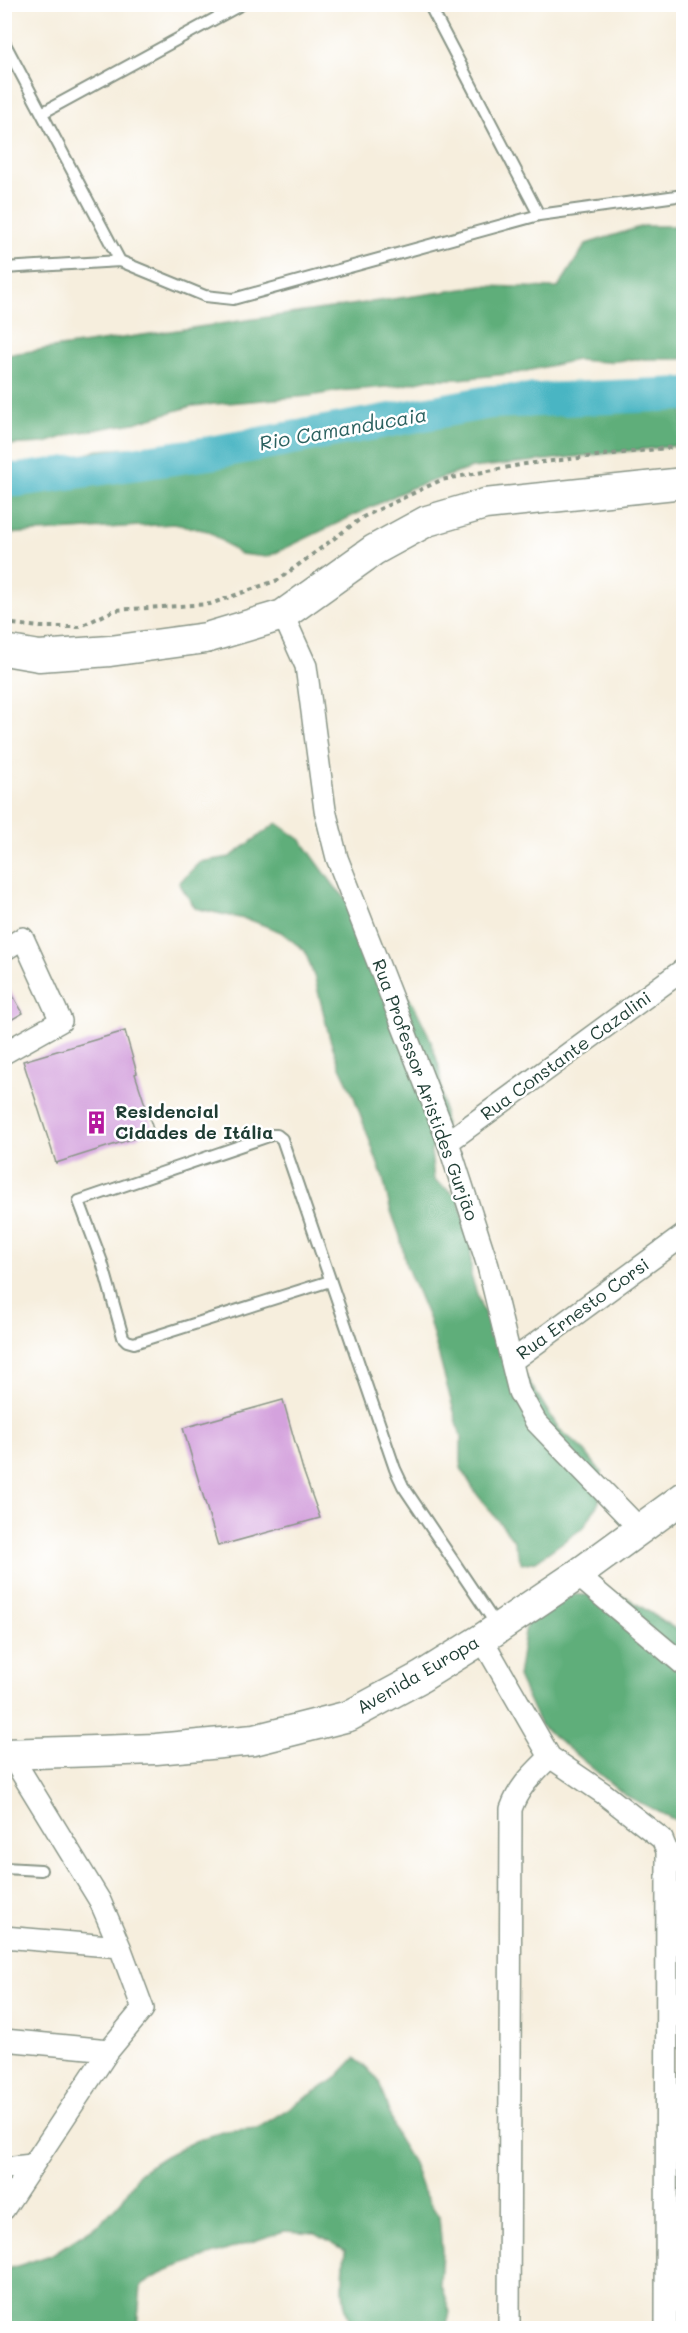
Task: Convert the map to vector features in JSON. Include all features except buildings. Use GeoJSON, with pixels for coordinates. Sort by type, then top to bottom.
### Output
{"type":"FeatureCollection","features":[{"type":"Feature","properties":{"kind":"street"},"geometry":{"type":"LineString","coordinates":[[4,650],[39,656],[110,651],[206,639],[283,615],[374,550],[426,521],[485,504],[684,483]]}},
{"type":"Feature","properties":{"kind":"street","name":"Rua Professor Aristides Gurjão"},"geometry":{"type":"LineString","coordinates":[[283,615],[306,666],[325,810],[337,858],[448,1142],[488,1266],[519,1392],[536,1422],[640,1528]]}},
{"type":"Feature","properties":{"kind":"street"},"geometry":{"type":"LineString","coordinates":[[4,1053],[61,1021],[23,939],[7,942]]}},
{"type":"Feature","properties":{"kind":"street","name":"Rua Constante Cazalini"},"geometry":{"type":"LineString","coordinates":[[448,1142],[684,969]]}},
{"type":"Feature","properties":{"kind":"street","name":"Rua Ernesto Corsi"},"geometry":{"type":"LineString","coordinates":[[512,1361],[684,1235]]}},
{"type":"Feature","properties":{"kind":"street","name":"Avenida Europa"},"geometry":{"type":"LineString","coordinates":[[7,1754],[156,1749],[254,1740],[349,1716],[421,1677],[490,1633],[577,1575],[684,1497]]}},
{"type":"Feature","properties":{"kind":"street"},"geometry":{"type":"LineString","coordinates":[[577,1575],[684,1665]]}},
{"type":"Feature","properties":{"kind":"street"},"geometry":{"type":"LineString","coordinates":[[490,1633],[550,1757],[603,1793],[662,1839],[668,1851],[666,2328]]}},
{"type":"Feature","properties":{"kind":"street"},"geometry":{"type":"LineString","coordinates":[[4,2209],[109,2050],[143,2009],[100,1901],[7,1754]]}},
{"type":"Feature","properties":{"kind":"street"},"geometry":{"type":"LineString","coordinates":[[509,2328],[511,1809],[516,1794],[524,1783],[550,1757]]}},
{"type":"Feature","properties":{"kind":"street"},"geometry":{"type":"LineString","coordinates":[[4,1937],[120,1947]]}},
{"type":"Feature","properties":{"kind":"street"},"geometry":{"type":"LineString","coordinates":[[4,2040],[109,2050]]}},
{"type":"Feature","properties":{"kind":"street"},"geometry":{"type":"LineString","coordinates":[[4,2168],[32,2165]]}},
{"type":"Feature","properties":{"kind":"lane"},"geometry":{"type":"LineString","coordinates":[[42,113],[242,4]]}},
{"type":"Feature","properties":{"kind":"lane"},"geometry":{"type":"LineString","coordinates":[[429,4],[539,215]]}},
{"type":"Feature","properties":{"kind":"lane"},"geometry":{"type":"LineString","coordinates":[[4,42],[120,261]]}},
{"type":"Feature","properties":{"kind":"lane"},"geometry":{"type":"LineString","coordinates":[[4,268],[120,261],[205,296],[233,299],[539,215],[684,195]]}},
{"type":"Feature","properties":{"kind":"lane"},"geometry":{"type":"LineString","coordinates":[[330,1281],[134,1343],[123,1337],[102,1262],[79,1201],[272,1135],[277,1135],[282,1139],[395,1469],[490,1633]]}},
{"type":"Feature","properties":{"kind":"lane"},"geometry":{"type":"LineString","coordinates":[[4,1868],[41,1870]]}},
{"type":"Feature","properties":{"kind":"path"},"geometry":{"type":"LineString","coordinates":[[4,623],[40,627],[79,627],[115,610],[210,604],[278,580],[363,517],[441,480],[525,464],[684,447]]}},
{"type":"Feature","properties":{"kind":"green space"},"geometry":{"type":"Polygon","coordinates":[[[643,226],[683,226],[683,359],[635,359],[607,362],[576,360],[517,373],[459,379],[429,379],[399,386],[192,406],[134,423],[76,433],[45,443],[5,445],[5,355],[483,286],[558,288],[586,244],[643,226]]]}},
{"type":"Feature","properties":{"kind":"green space"},"geometry":{"type":"Polygon","coordinates":[[[570,389],[629,400],[683,398],[683,445],[472,468],[411,488],[267,557],[240,554],[208,531],[174,524],[5,534],[5,464],[40,465],[70,460],[98,450],[159,449],[217,444],[277,446],[307,441],[363,420],[393,413],[451,407],[510,392],[570,389]]]}},
{"type":"Feature","properties":{"kind":"green space"},"geometry":{"type":"Polygon","coordinates":[[[277,823],[301,840],[335,887],[356,909],[416,1009],[429,1036],[439,1066],[445,1124],[431,1151],[434,1180],[458,1197],[471,1245],[471,1276],[481,1306],[494,1332],[512,1355],[559,1429],[583,1449],[601,1472],[599,1502],[584,1527],[536,1561],[522,1564],[513,1539],[476,1493],[461,1468],[461,1437],[429,1320],[406,1265],[383,1178],[353,1094],[330,1039],[315,979],[305,951],[281,932],[253,921],[195,908],[179,883],[200,862],[230,857],[277,823]]]}},
{"type":"Feature","properties":{"kind":"green space"},"geometry":{"type":"Polygon","coordinates":[[[568,1594],[626,1597],[683,1634],[683,1824],[625,1795],[540,1725],[518,1677],[526,1625],[568,1594]]]}},
{"type":"Feature","properties":{"kind":"green space"},"geometry":{"type":"Polygon","coordinates":[[[355,2058],[378,2079],[397,2137],[413,2163],[423,2192],[439,2217],[442,2251],[440,2283],[450,2312],[446,2328],[354,2328],[344,2300],[345,2250],[316,2233],[284,2231],[167,2270],[141,2286],[137,2328],[5,2328],[5,2270],[51,2255],[101,2223],[122,2200],[140,2172],[165,2156],[195,2141],[225,2131],[258,2128],[334,2080],[355,2058]]]}},
{"type":"Feature","properties":{"kind":"waterway","name":"Rio Camanducaia"},"geometry":{"type":"LineString","coordinates":[[4,479],[18,480],[210,453],[490,402],[684,394]]}},
{"type":"Feature","properties":{"kind":"place","name":"Residencial Cidades de Itália"},"geometry":{"type":"Point","coordinates":[97,1122]}}]}
